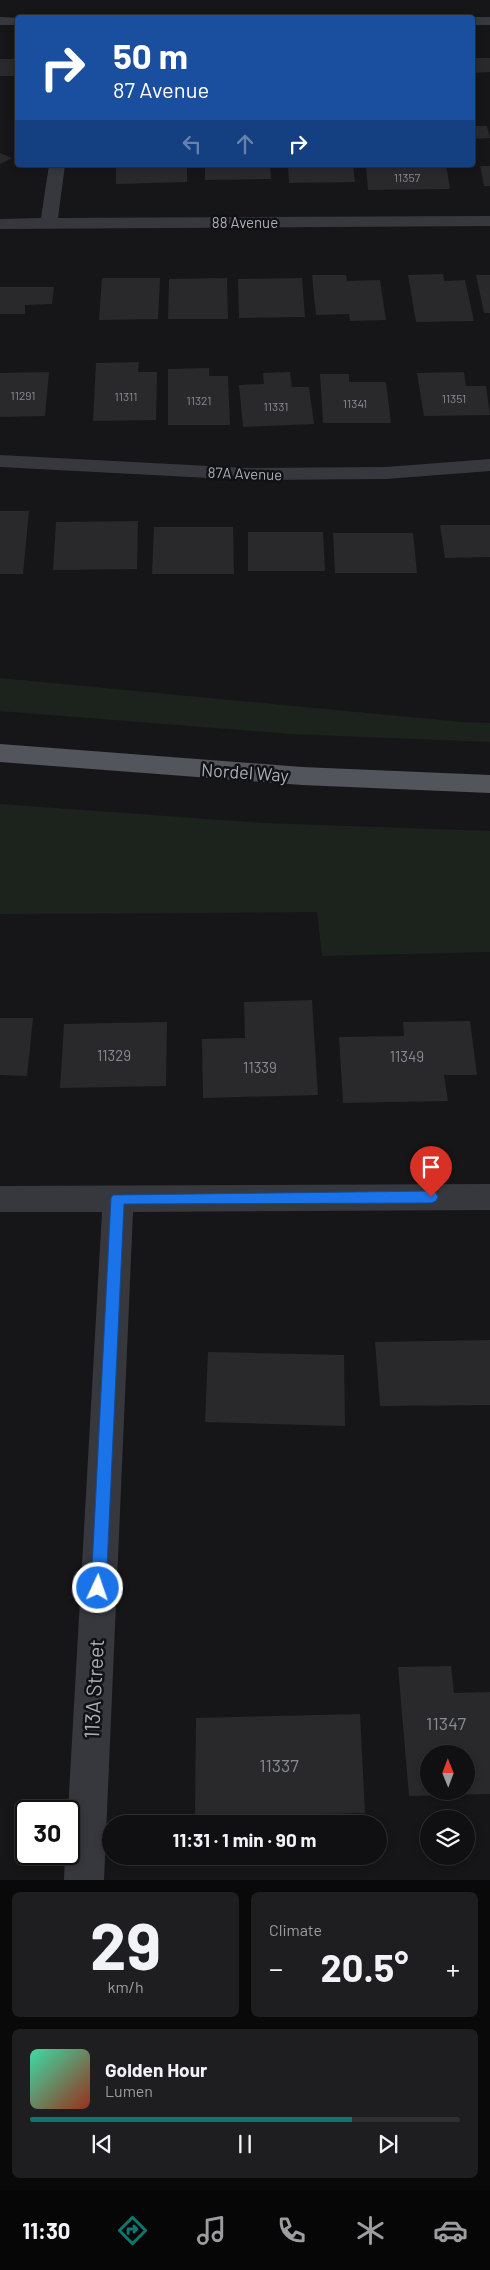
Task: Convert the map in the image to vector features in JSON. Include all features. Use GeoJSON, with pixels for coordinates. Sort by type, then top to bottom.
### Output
{"type":"FeatureCollection","features":[{"type":"Feature","properties":{"kind":"main road","name":"Nordel Way"},"geometry":{"type":"LineString","coordinates":[[0,753],[302,776],[490,784]]}},
{"type":"Feature","properties":{"kind":"street"},"geometry":{"type":"LineString","coordinates":[[0,21],[15,21]]}},
{"type":"Feature","properties":{"kind":"street"},"geometry":{"type":"LineString","coordinates":[[475,21],[490,21]]}},
{"type":"Feature","properties":{"kind":"street"},"geometry":{"type":"LineString","coordinates":[[49,223],[57,167]]}},
{"type":"Feature","properties":{"kind":"street","name":"88 Avenue"},"geometry":{"type":"LineString","coordinates":[[0,224],[490,221]]}},
{"type":"Feature","properties":{"kind":"street","name":"87A Avenue"},"geometry":{"type":"LineString","coordinates":[[0,461],[247,474],[386,473],[490,466]]}},
{"type":"Feature","properties":{"kind":"street"},"geometry":{"type":"LineString","coordinates":[[0,1199],[490,1197]]}},
{"type":"Feature","properties":{"kind":"street","name":"113A Street"},"geometry":{"type":"LineString","coordinates":[[84,1880],[118,1198]]}},
{"type":"Feature","properties":{"kind":"shaded area"},"geometry":{"type":"Polygon","coordinates":[[[0,678],[462,722],[490,723],[490,742],[291,734],[0,711],[0,678]]]}},
{"type":"Feature","properties":{"kind":"shaded area"},"geometry":{"type":"Polygon","coordinates":[[[0,804],[263,823],[490,831],[490,952],[322,956],[317,912],[0,914],[0,804]]]}},
{"type":"Feature","properties":{"kind":"building"},"geometry":{"type":"Polygon","coordinates":[[[475,58],[490,58],[490,72],[475,73],[475,58]]]}},
{"type":"Feature","properties":{"kind":"building"},"geometry":{"type":"Polygon","coordinates":[[[0,59],[15,59],[15,76],[0,76],[0,59]]]}},
{"type":"Feature","properties":{"kind":"building"},"geometry":{"type":"Polygon","coordinates":[[[475,126],[487,126],[490,138],[475,139],[475,126]]]}},
{"type":"Feature","properties":{"kind":"building"},"geometry":{"type":"Polygon","coordinates":[[[0,153],[12,158],[0,164],[0,153]]]}},
{"type":"Feature","properties":{"kind":"building"},"geometry":{"type":"Polygon","coordinates":[[[480,166],[490,166],[490,186],[484,186],[480,166]]]}},
{"type":"Feature","properties":{"kind":"building"},"geometry":{"type":"Polygon","coordinates":[[[116,167],[187,167],[187,182],[116,184],[116,167]]]}},
{"type":"Feature","properties":{"kind":"building"},"geometry":{"type":"Polygon","coordinates":[[[205,167],[270,167],[271,179],[205,180],[205,167]]]}},
{"type":"Feature","properties":{"kind":"building"},"geometry":{"type":"Polygon","coordinates":[[[288,167],[353,167],[355,182],[289,183],[288,167]]]}},
{"type":"Feature","properties":{"kind":"building"},"geometry":{"type":"Polygon","coordinates":[[[366,167],[446,167],[450,189],[368,190],[366,167]]]}},
{"type":"Feature","properties":{"kind":"building"},"geometry":{"type":"Polygon","coordinates":[[[443,274],[444,281],[465,280],[474,321],[416,322],[408,275],[443,274]]]}},
{"type":"Feature","properties":{"kind":"building"},"geometry":{"type":"Polygon","coordinates":[[[312,275],[346,275],[347,281],[380,280],[386,320],[350,321],[349,314],[316,315],[312,275]]]}},
{"type":"Feature","properties":{"kind":"building"},"geometry":{"type":"Polygon","coordinates":[[[476,275],[490,275],[490,313],[484,313],[476,275]]]}},
{"type":"Feature","properties":{"kind":"building"},"geometry":{"type":"Polygon","coordinates":[[[102,278],[160,278],[158,319],[99,320],[102,278]]]}},
{"type":"Feature","properties":{"kind":"building"},"geometry":{"type":"Polygon","coordinates":[[[227,278],[228,319],[168,319],[169,279],[227,278]]]}},
{"type":"Feature","properties":{"kind":"building"},"geometry":{"type":"Polygon","coordinates":[[[302,278],[305,317],[239,318],[238,279],[302,278]]]}},
{"type":"Feature","properties":{"kind":"building"},"geometry":{"type":"Polygon","coordinates":[[[0,287],[54,287],[52,304],[25,305],[25,314],[0,314],[0,287]]]}},
{"type":"Feature","properties":{"kind":"building"},"geometry":{"type":"Polygon","coordinates":[[[139,362],[138,372],[157,372],[156,420],[93,421],[96,363],[139,362]]]}},
{"type":"Feature","properties":{"kind":"building"},"geometry":{"type":"Polygon","coordinates":[[[209,368],[209,376],[228,376],[230,425],[168,425],[168,369],[209,368]]]}},
{"type":"Feature","properties":{"kind":"building"},"geometry":{"type":"Polygon","coordinates":[[[49,372],[45,416],[0,417],[0,373],[49,372]]]}},
{"type":"Feature","properties":{"kind":"building"},"geometry":{"type":"Polygon","coordinates":[[[290,372],[292,387],[309,387],[314,424],[243,427],[239,385],[264,384],[263,373],[290,372]]]}},
{"type":"Feature","properties":{"kind":"building"},"geometry":{"type":"Polygon","coordinates":[[[464,372],[466,386],[486,386],[490,415],[424,416],[417,373],[464,372]]]}},
{"type":"Feature","properties":{"kind":"building"},"geometry":{"type":"Polygon","coordinates":[[[320,374],[349,374],[349,382],[386,382],[391,423],[323,423],[320,374]]]}},
{"type":"Feature","properties":{"kind":"building"},"geometry":{"type":"Polygon","coordinates":[[[0,511],[29,511],[23,574],[0,574],[0,511]]]}},
{"type":"Feature","properties":{"kind":"building"},"geometry":{"type":"Polygon","coordinates":[[[138,521],[137,569],[53,570],[56,522],[138,521]]]}},
{"type":"Feature","properties":{"kind":"building"},"geometry":{"type":"Polygon","coordinates":[[[440,525],[490,525],[490,557],[445,558],[440,525]]]}},
{"type":"Feature","properties":{"kind":"building"},"geometry":{"type":"Polygon","coordinates":[[[154,527],[233,527],[234,574],[152,574],[154,527]]]}},
{"type":"Feature","properties":{"kind":"building"},"geometry":{"type":"Polygon","coordinates":[[[248,532],[323,532],[325,571],[248,571],[248,532]]]}},
{"type":"Feature","properties":{"kind":"building"},"geometry":{"type":"Polygon","coordinates":[[[333,533],[413,533],[417,573],[335,573],[333,533]]]}},
{"type":"Feature","properties":{"kind":"building"},"geometry":{"type":"Polygon","coordinates":[[[312,1000],[318,1095],[203,1098],[202,1039],[245,1038],[244,1002],[312,1000]]]}},
{"type":"Feature","properties":{"kind":"building"},"geometry":{"type":"Polygon","coordinates":[[[0,1018],[33,1018],[27,1076],[0,1075],[0,1018]]]}},
{"type":"Feature","properties":{"kind":"building"},"geometry":{"type":"Polygon","coordinates":[[[470,1021],[477,1075],[444,1075],[448,1101],[343,1103],[339,1037],[404,1036],[403,1022],[470,1021]]]}},
{"type":"Feature","properties":{"kind":"building"},"geometry":{"type":"Polygon","coordinates":[[[167,1022],[166,1086],[60,1088],[64,1024],[167,1022]]]}},
{"type":"Feature","properties":{"kind":"building"},"geometry":{"type":"Polygon","coordinates":[[[490,1340],[490,1405],[380,1406],[375,1342],[490,1340]]]}},
{"type":"Feature","properties":{"kind":"building"},"geometry":{"type":"Polygon","coordinates":[[[208,1352],[344,1355],[345,1426],[205,1422],[208,1352]]]}},
{"type":"Feature","properties":{"kind":"building"},"geometry":{"type":"Polygon","coordinates":[[[451,1666],[454,1693],[490,1692],[490,1794],[475,1794],[475,1745],[420,1745],[420,1796],[409,1796],[398,1667],[451,1666]]]}},
{"type":"Feature","properties":{"kind":"building"},"geometry":{"type":"Polygon","coordinates":[[[360,1714],[365,1813],[195,1815],[196,1718],[360,1714]]]}},
{"type":"Feature","properties":{"kind":"route"},"geometry":{"type":"LineString","coordinates":[[98,1588],[118,1198],[431,1197]]}}]}
